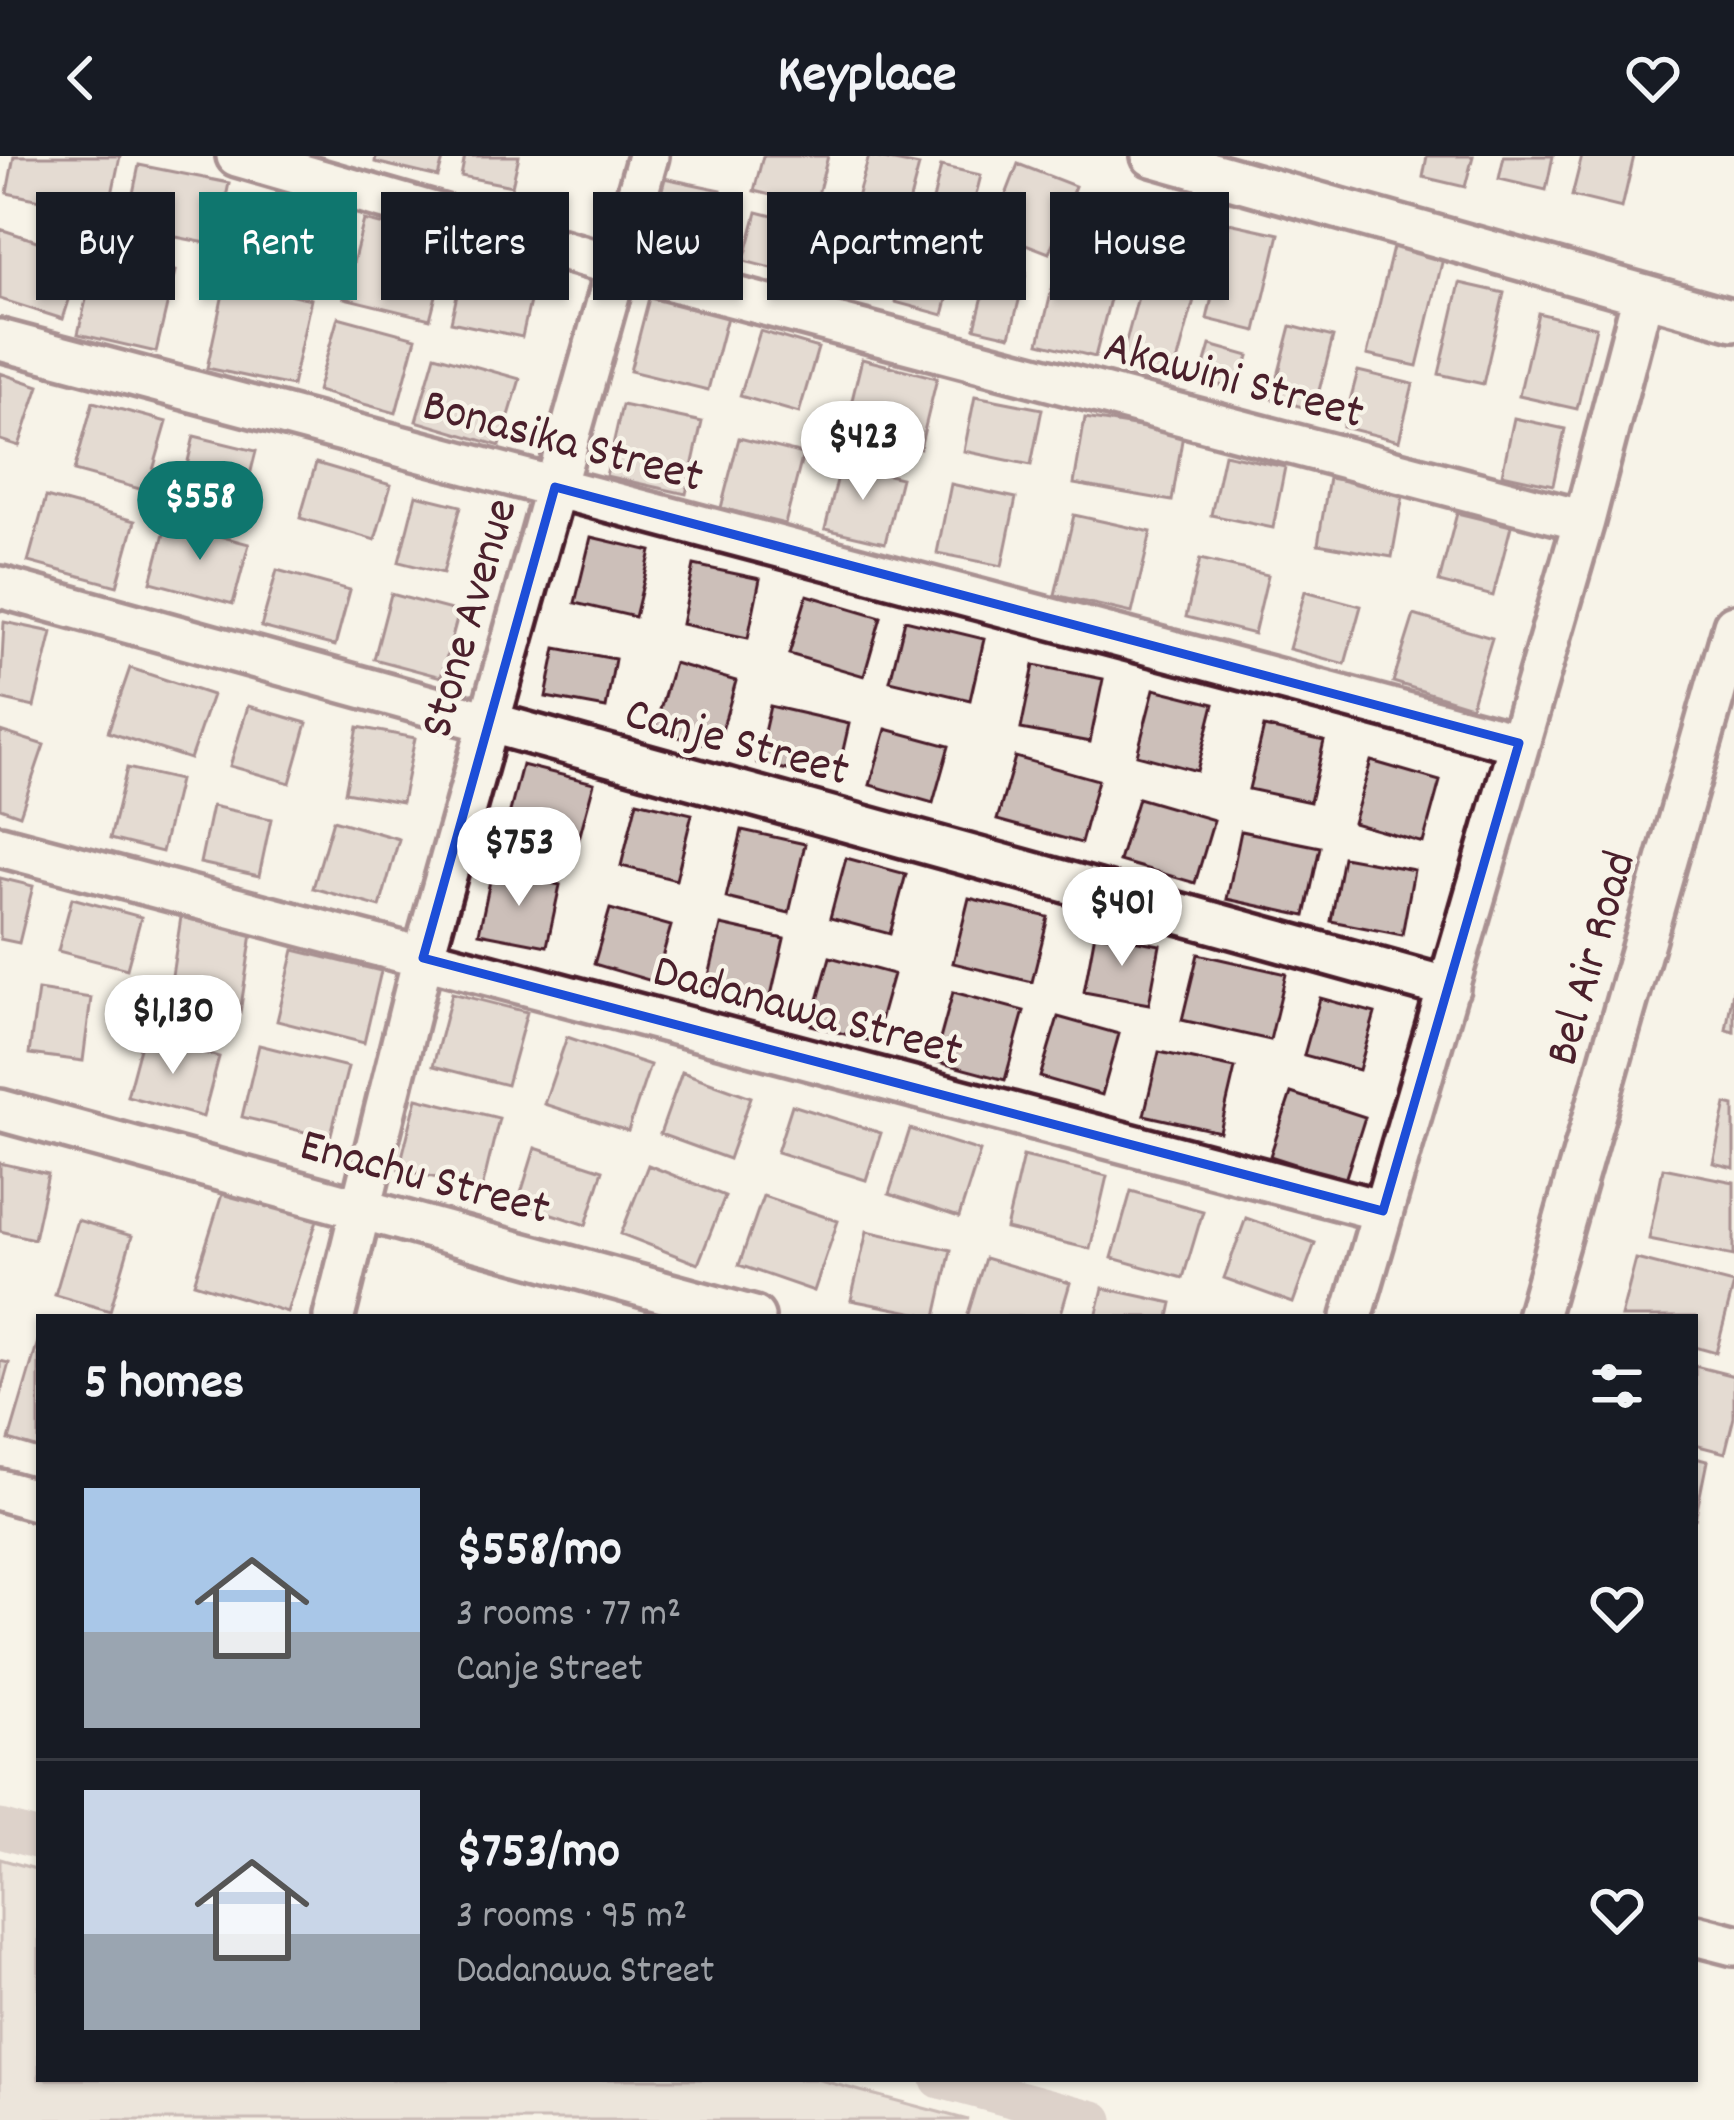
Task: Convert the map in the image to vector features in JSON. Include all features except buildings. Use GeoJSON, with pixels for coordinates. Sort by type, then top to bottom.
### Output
{"type":"FeatureCollection","features":[{"type":"Feature","properties":{"kind":"street","name":"Akawini Street"},"geometry":{"type":"LineString","coordinates":[[237,156],[593,259]]}},
{"type":"Feature","properties":{"kind":"street","name":"Stone Avenue"},"geometry":{"type":"LineString","coordinates":[[638,192],[648,156]]}},
{"type":"Feature","properties":{"kind":"street"},"geometry":{"type":"LineString","coordinates":[[1152,156],[1734,320]]}},
{"type":"Feature","properties":{"kind":"street"},"geometry":{"type":"LineString","coordinates":[[1353,1314],[1584,520],[1643,295]]}},
{"type":"Feature","properties":{"kind":"street","name":"Akawini Street"},"geometry":{"type":"LineString","coordinates":[[743,299],[1584,520]]}},
{"type":"Feature","properties":{"kind":"street","name":"Stone Avenue"},"geometry":{"type":"LineString","coordinates":[[335,1314],[423,958],[607,300]]}},
{"type":"Feature","properties":{"kind":"street","name":"Bonasika Street"},"geometry":{"type":"LineString","coordinates":[[0,340],[1520,743]]}},
{"type":"Feature","properties":{"kind":"street","name":"Canje Street"},"geometry":{"type":"LineString","coordinates":[[0,587],[1449,988]]}},
{"type":"Feature","properties":{"kind":"street","name":"Bel Air Road"},"geometry":{"type":"LineString","coordinates":[[1539,1314],[1734,625]]}},
{"type":"Feature","properties":{"kind":"street","name":"Dadanawa Street"},"geometry":{"type":"LineString","coordinates":[[0,846],[1383,1211]]}},
{"type":"Feature","properties":{"kind":"street","name":"Enachu Street"},"geometry":{"type":"LineString","coordinates":[[0,1110],[743,1314]]}},
{"type":"Feature","properties":{"kind":"street"},"geometry":{"type":"LineString","coordinates":[[0,1490],[36,1500]]}},
{"type":"Feature","properties":{"kind":"street"},"geometry":{"type":"LineString","coordinates":[[1698,1936],[1734,1945]]}},
{"type":"Feature","properties":{"kind":"highlighted area"},"geometry":{"type":"Polygon","coordinates":[[[555,487],[1519,743],[1383,1211],[423,958],[555,487]]]}},
{"type":"Feature","properties":{"kind":"shaded area"},"geometry":{"type":"Polygon","coordinates":[[[0,1859],[36,1869],[36,2082],[827,2082],[968,2120],[0,2120],[0,1859]]]}},
{"type":"Feature","properties":{"kind":"waterway"},"geometry":{"type":"LineString","coordinates":[[0,1829],[36,1839]]}},
{"type":"Feature","properties":{"kind":"waterway"},"geometry":{"type":"LineString","coordinates":[[951,2082],[1094,2120]]}}]}
